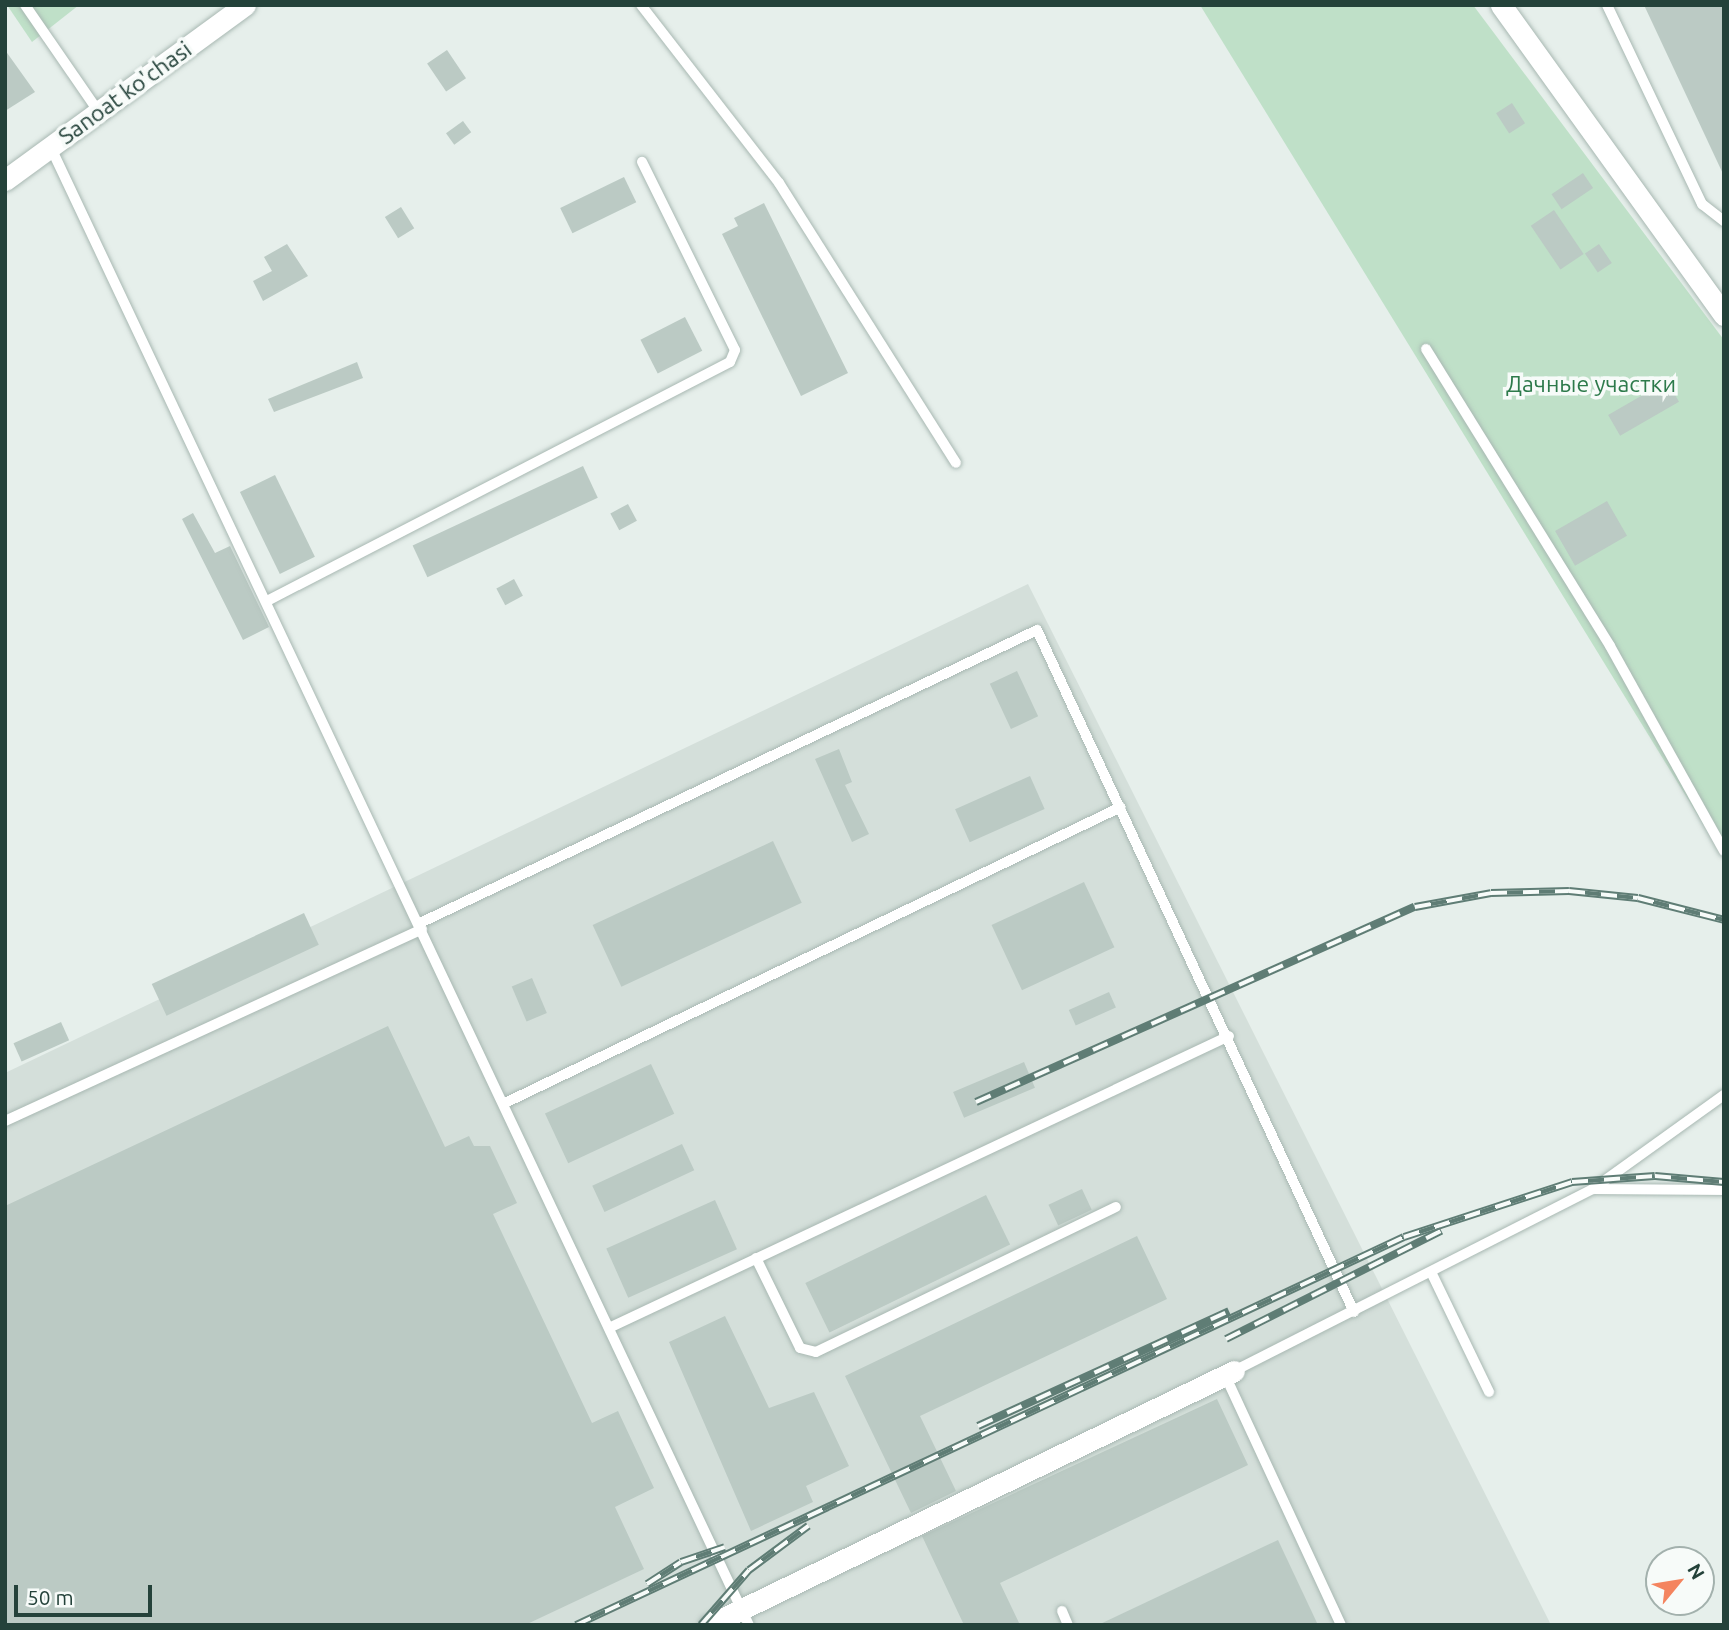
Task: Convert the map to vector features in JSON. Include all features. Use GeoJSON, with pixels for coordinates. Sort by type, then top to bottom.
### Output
{"type":"FeatureCollection","features":[{"type":"Feature","properties":{"kind":"main road","name":"Sanoat ko'chasi"},"geometry":{"type":"LineString","coordinates":[[5,180],[245,5]]}},
{"type":"Feature","properties":{"kind":"main road"},"geometry":{"type":"LineString","coordinates":[[1501,5],[1724,315]]}},
{"type":"Feature","properties":{"kind":"main road"},"geometry":{"type":"LineString","coordinates":[[709,1625],[745,1616],[1234,1371]]}},
{"type":"Feature","properties":{"kind":"lane"},"geometry":{"type":"LineString","coordinates":[[25,5],[98,111]]}},
{"type":"Feature","properties":{"kind":"lane"},"geometry":{"type":"LineString","coordinates":[[641,5],[779,183],[956,463]]}},
{"type":"Feature","properties":{"kind":"lane"},"geometry":{"type":"LineString","coordinates":[[1607,5],[1702,204],[1724,221]]}},
{"type":"Feature","properties":{"kind":"lane"},"geometry":{"type":"LineString","coordinates":[[51,148],[505,1103],[745,1616]]}},
{"type":"Feature","properties":{"kind":"lane"},"geometry":{"type":"LineString","coordinates":[[267,601],[730,362],[735,350],[642,162]]}},
{"type":"Feature","properties":{"kind":"lane"},"geometry":{"type":"LineString","coordinates":[[1426,349],[1610,646],[1724,851]]}},
{"type":"Feature","properties":{"kind":"lane"},"geometry":{"type":"LineString","coordinates":[[5,1121],[421,926],[1037,630],[1229,1036],[1354,1312]]}},
{"type":"Feature","properties":{"kind":"lane"},"geometry":{"type":"LineString","coordinates":[[505,1103],[1121,807]]}},
{"type":"Feature","properties":{"kind":"lane"},"geometry":{"type":"LineString","coordinates":[[611,1328],[1229,1036]]}},
{"type":"Feature","properties":{"kind":"lane"},"geometry":{"type":"LineString","coordinates":[[1341,1625],[1228,1382],[1234,1371],[1432,1274],[1593,1189],[1724,1095]]}},
{"type":"Feature","properties":{"kind":"lane"},"geometry":{"type":"LineString","coordinates":[[1593,1189],[1724,1190]]}},
{"type":"Feature","properties":{"kind":"lane"},"geometry":{"type":"LineString","coordinates":[[756,1258],[800,1348],[816,1352],[1116,1207]]}},
{"type":"Feature","properties":{"kind":"lane"},"geometry":{"type":"LineString","coordinates":[[1432,1274],[1489,1392]]}},
{"type":"Feature","properties":{"kind":"lane"},"geometry":{"type":"LineString","coordinates":[[1062,1611],[1068,1625]]}},
{"type":"Feature","properties":{"kind":"shaded area"},"geometry":{"type":"Polygon","coordinates":[[[1028,584],[1551,1625],[5,1625],[5,1073],[1028,584]]]}},
{"type":"Feature","properties":{"kind":"green space"},"geometry":{"type":"Polygon","coordinates":[[[7,5],[79,5],[32,42],[7,5]]]}},
{"type":"Feature","properties":{"kind":"green space","name":"Дачные участки"},"geometry":{"type":"Polygon","coordinates":[[[1200,5],[1473,5],[1724,340],[1724,858],[1200,5]]]}},
{"type":"Feature","properties":{"kind":"building"},"geometry":{"type":"Polygon","coordinates":[[[1644,5],[1724,5],[1724,176],[1644,5]]]}},
{"type":"Feature","properties":{"kind":"building"},"geometry":{"type":"Polygon","coordinates":[[[5,50],[35,92],[5,111],[5,50]]]}},
{"type":"Feature","properties":{"kind":"building"},"geometry":{"type":"Polygon","coordinates":[[[447,50],[466,78],[446,92],[427,63],[447,50]]]}},
{"type":"Feature","properties":{"kind":"building"},"geometry":{"type":"Polygon","coordinates":[[[1512,103],[1525,123],[1509,133],[1496,113],[1512,103]]]}},
{"type":"Feature","properties":{"kind":"building"},"geometry":{"type":"Polygon","coordinates":[[[463,121],[471,132],[454,145],[446,133],[463,121]]]}},
{"type":"Feature","properties":{"kind":"building"},"geometry":{"type":"Polygon","coordinates":[[[1583,173],[1593,188],[1562,209],[1551,194],[1583,173]]]}},
{"type":"Feature","properties":{"kind":"building"},"geometry":{"type":"Polygon","coordinates":[[[624,177],[636,202],[572,233],[560,208],[624,177]]]}},
{"type":"Feature","properties":{"kind":"building"},"geometry":{"type":"Polygon","coordinates":[[[764,203],[848,373],[801,396],[722,234],[738,226],[734,218],[764,203]]]}},
{"type":"Feature","properties":{"kind":"building"},"geometry":{"type":"Polygon","coordinates":[[[401,207],[414,228],[398,238],[385,217],[401,207]]]}},
{"type":"Feature","properties":{"kind":"building"},"geometry":{"type":"Polygon","coordinates":[[[1554,210],[1584,254],[1560,270],[1531,226],[1554,210]]]}},
{"type":"Feature","properties":{"kind":"building"},"geometry":{"type":"Polygon","coordinates":[[[287,244],[308,276],[263,301],[253,281],[272,271],[264,257],[287,244]]]}},
{"type":"Feature","properties":{"kind":"building"},"geometry":{"type":"Polygon","coordinates":[[[1599,244],[1612,263],[1598,273],[1585,254],[1599,244]]]}},
{"type":"Feature","properties":{"kind":"building"},"geometry":{"type":"Polygon","coordinates":[[[685,317],[702,351],[658,374],[640,340],[685,317]]]}},
{"type":"Feature","properties":{"kind":"building"},"geometry":{"type":"Polygon","coordinates":[[[357,362],[363,378],[274,412],[268,399],[357,362]]]}},
{"type":"Feature","properties":{"kind":"building"},"geometry":{"type":"Polygon","coordinates":[[[1667,381],[1679,402],[1620,436],[1608,415],[1667,381]]]}},
{"type":"Feature","properties":{"kind":"building"},"geometry":{"type":"Polygon","coordinates":[[[583,466],[598,498],[427,577],[413,545],[583,466]]]}},
{"type":"Feature","properties":{"kind":"building"},"geometry":{"type":"Polygon","coordinates":[[[275,475],[315,557],[280,574],[240,492],[275,475]]]}},
{"type":"Feature","properties":{"kind":"building"},"geometry":{"type":"Polygon","coordinates":[[[1607,501],[1627,536],[1575,566],[1555,531],[1607,501]]]}},
{"type":"Feature","properties":{"kind":"building"},"geometry":{"type":"Polygon","coordinates":[[[628,504],[637,521],[619,530],[610,513],[628,504]]]}},
{"type":"Feature","properties":{"kind":"building"},"geometry":{"type":"Polygon","coordinates":[[[193,513],[215,553],[230,546],[269,627],[243,640],[182,519],[193,513]]]}},
{"type":"Feature","properties":{"kind":"building"},"geometry":{"type":"Polygon","coordinates":[[[514,579],[523,596],[505,605],[496,588],[514,579]]]}},
{"type":"Feature","properties":{"kind":"building"},"geometry":{"type":"Polygon","coordinates":[[[1017,671],[1038,716],[1011,729],[990,684],[1017,671]]]}},
{"type":"Feature","properties":{"kind":"building"},"geometry":{"type":"Polygon","coordinates":[[[839,749],[852,782],[845,785],[869,834],[852,842],[815,759],[839,749]]]}},
{"type":"Feature","properties":{"kind":"building"},"geometry":{"type":"Polygon","coordinates":[[[1030,776],[1045,809],[970,842],[955,809],[1030,776]]]}},
{"type":"Feature","properties":{"kind":"building"},"geometry":{"type":"Polygon","coordinates":[[[773,841],[802,903],[621,987],[593,925],[773,841]]]}},
{"type":"Feature","properties":{"kind":"building"},"geometry":{"type":"Polygon","coordinates":[[[1084,882],[1114,947],[1022,990],[992,925],[1084,882]]]}},
{"type":"Feature","properties":{"kind":"building"},"geometry":{"type":"Polygon","coordinates":[[[304,913],[319,945],[167,1016],[152,984],[304,913]]]}},
{"type":"Feature","properties":{"kind":"building"},"geometry":{"type":"Polygon","coordinates":[[[532,978],[547,1013],[527,1022],[512,987],[532,978]]]}},
{"type":"Feature","properties":{"kind":"building"},"geometry":{"type":"Polygon","coordinates":[[[1109,992],[1116,1008],[1076,1025],[1069,1010],[1109,992]]]}},
{"type":"Feature","properties":{"kind":"building"},"geometry":{"type":"Polygon","coordinates":[[[61,1022],[69,1040],[22,1061],[13,1043],[61,1022]]]}},
{"type":"Feature","properties":{"kind":"building"},"geometry":{"type":"Polygon","coordinates":[[[388,1026],[445,1147],[469,1136],[474,1146],[490,1146],[517,1203],[493,1214],[592,1423],[618,1411],[654,1488],[615,1507],[644,1569],[525,1625],[5,1625],[5,1206],[388,1026]]]}},
{"type":"Feature","properties":{"kind":"building"},"geometry":{"type":"Polygon","coordinates":[[[1024,1062],[1035,1088],[964,1118],[953,1092],[1024,1062]]]}},
{"type":"Feature","properties":{"kind":"building"},"geometry":{"type":"Polygon","coordinates":[[[651,1064],[674,1114],[568,1163],[545,1113],[651,1064]]]}},
{"type":"Feature","properties":{"kind":"building"},"geometry":{"type":"Polygon","coordinates":[[[682,1144],[694,1170],[605,1212],[592,1186],[682,1144]]]}},
{"type":"Feature","properties":{"kind":"building"},"geometry":{"type":"Polygon","coordinates":[[[1082,1189],[1092,1210],[1058,1225],[1048,1205],[1082,1189]]]}},
{"type":"Feature","properties":{"kind":"building"},"geometry":{"type":"Polygon","coordinates":[[[986,1195],[1010,1244],[829,1333],[805,1283],[986,1195]]]}},
{"type":"Feature","properties":{"kind":"building"},"geometry":{"type":"Polygon","coordinates":[[[715,1200],[737,1249],[628,1298],[606,1248],[715,1200]]]}},
{"type":"Feature","properties":{"kind":"building"},"geometry":{"type":"Polygon","coordinates":[[[1137,1236],[1167,1299],[920,1416],[956,1491],[911,1513],[845,1376],[1137,1236]]]}},
{"type":"Feature","properties":{"kind":"building"},"geometry":{"type":"Polygon","coordinates":[[[725,1316],[769,1408],[814,1392],[849,1466],[806,1486],[813,1502],[751,1531],[669,1342],[725,1316]]]}},
{"type":"Feature","properties":{"kind":"building"},"geometry":{"type":"Polygon","coordinates":[[[1217,1399],[1248,1465],[1000,1583],[1020,1625],[964,1625],[922,1536],[1217,1399]]]}},
{"type":"Feature","properties":{"kind":"building"},"geometry":{"type":"Polygon","coordinates":[[[1278,1540],[1318,1625],[1098,1625],[1278,1540]]]}},
{"type":"Feature","properties":{"kind":"railway"},"geometry":{"type":"LineString","coordinates":[[976,1102],[1415,907],[1491,893],[1569,891],[1638,898],[1724,920]]}},
{"type":"Feature","properties":{"kind":"railway"},"geometry":{"type":"LineString","coordinates":[[576,1625],[1404,1237],[1572,1182],[1655,1176],[1724,1182]]}},
{"type":"Feature","properties":{"kind":"railway"},"geometry":{"type":"LineString","coordinates":[[1226,1339],[1441,1231]]}},
{"type":"Feature","properties":{"kind":"railway"},"geometry":{"type":"LineString","coordinates":[[978,1426],[1229,1311]]}},
{"type":"Feature","properties":{"kind":"railway"},"geometry":{"type":"LineString","coordinates":[[701,1625],[749,1570],[808,1526]]}},
{"type":"Feature","properties":{"kind":"railway"},"geometry":{"type":"LineString","coordinates":[[647,1584],[681,1562],[725,1547]]}}]}
